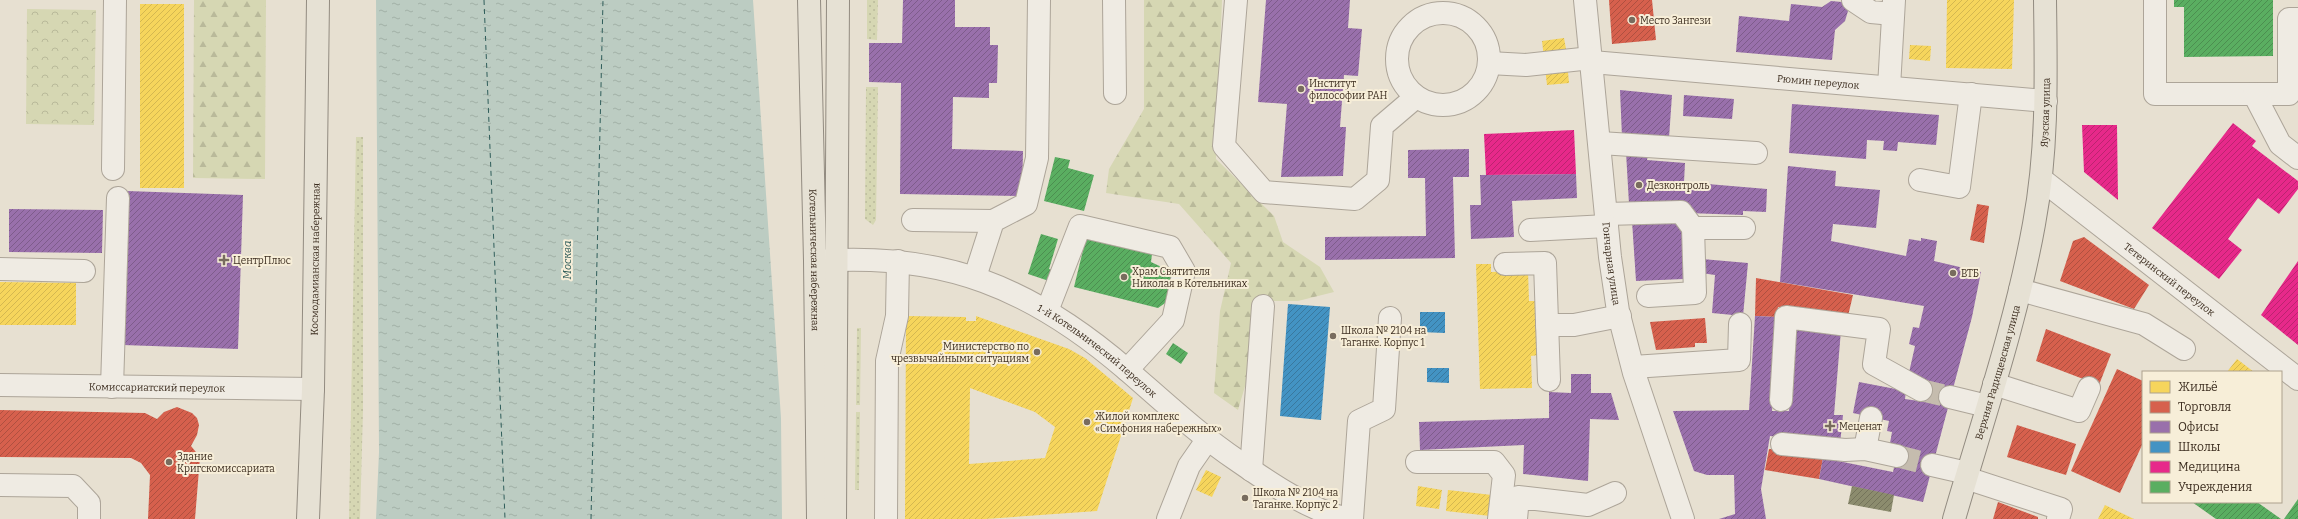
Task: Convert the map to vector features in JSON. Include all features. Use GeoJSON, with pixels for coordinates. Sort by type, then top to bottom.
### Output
{"type":"FeatureCollection","features":[{"type":"Feature","properties":{"kind":"main road","name":"Космодамианская набережная"},"geometry":{"type":"LineString","coordinates":[[308,519],[313,389],[318,0]]}},
{"type":"Feature","properties":{"kind":"main road","name":"Котельническая набережная"},"geometry":{"type":"LineString","coordinates":[[809,0],[815,261],[818,519]]}},
{"type":"Feature","properties":{"kind":"main road","name":"Котельническая набережная"},"geometry":{"type":"LineString","coordinates":[[834,519],[836,310],[838,259],[838,0]]}},
{"type":"Feature","properties":{"kind":"main road","name":"Яузская улица"},"geometry":{"type":"LineString","coordinates":[[2034,224],[2041,179],[2046,101],[2045,0]]}},
{"type":"Feature","properties":{"kind":"main road","name":"Верхняя Радищевская улица"},"geometry":{"type":"LineString","coordinates":[[1954,519],[2020,290],[2034,224]]}},
{"type":"Feature","properties":{"kind":"street"},"geometry":{"type":"LineString","coordinates":[[113,169],[115,0]]}},
{"type":"Feature","properties":{"kind":"street"},"geometry":{"type":"LineString","coordinates":[[913,220],[993,221],[1026,204],[1037,158],[1039,0]]}},
{"type":"Feature","properties":{"kind":"street"},"geometry":{"type":"LineString","coordinates":[[1114,0],[1114,93]]}},
{"type":"Feature","properties":{"kind":"street"},"geometry":{"type":"LineString","coordinates":[[1236,0],[1224,146],[1264,192],[1355,199],[1378,180],[1382,126],[1416,97]]}},
{"type":"Feature","properties":{"kind":"street","name":"Гончарная улица"},"geometry":{"type":"LineString","coordinates":[[1585,0],[1607,220],[1620,316],[1632,367],[1682,519]]}},
{"type":"Feature","properties":{"kind":"street"},"geometry":{"type":"LineString","coordinates":[[1853,0],[1871,12],[1893,7],[1889,87]]}},
{"type":"Feature","properties":{"kind":"street"},"geometry":{"type":"LineString","coordinates":[[2155,0],[2155,94],[2289,94],[2289,19],[2298,19]]}},
{"type":"Feature","properties":{"kind":"street"},"geometry":{"type":"LineString","coordinates":[[1435,13],[1447,13],[1469,21],[1485,40],[1488,51],[1486,75],[1480,86],[1462,101],[1450,104],[1438,105],[1416,97],[1401,78],[1396,55],[1399,43],[1405,32],[1413,23],[1423,17],[1435,13]]}},
{"type":"Feature","properties":{"kind":"street","name":"Рюмин переулок"},"geometry":{"type":"LineString","coordinates":[[1488,63],[1526,65],[1591,60],[2046,101]]}},
{"type":"Feature","properties":{"kind":"street"},"geometry":{"type":"LineString","coordinates":[[1920,180],[1959,187],[1971,94]]}},
{"type":"Feature","properties":{"kind":"street"},"geometry":{"type":"LineString","coordinates":[[2254,94],[2280,144],[2298,158]]}},
{"type":"Feature","properties":{"kind":"street"},"geometry":{"type":"LineString","coordinates":[[1600,143],[1756,153]]}},
{"type":"Feature","properties":{"kind":"street","name":"Тетеринский переулок"},"geometry":{"type":"LineString","coordinates":[[2041,179],[2298,379]]}},
{"type":"Feature","properties":{"kind":"street"},"geometry":{"type":"LineString","coordinates":[[112,387],[118,198]]}},
{"type":"Feature","properties":{"kind":"street"},"geometry":{"type":"LineString","coordinates":[[1530,230],[1681,212],[1693,228],[1695,293],[1648,296]]}},
{"type":"Feature","properties":{"kind":"street"},"geometry":{"type":"LineString","coordinates":[[974,277],[993,221]]}},
{"type":"Feature","properties":{"kind":"street"},"geometry":{"type":"LineString","coordinates":[[1047,312],[1080,226],[1170,247],[1184,271],[1173,320],[1127,370]]}},
{"type":"Feature","properties":{"kind":"street"},"geometry":{"type":"LineString","coordinates":[[1693,228],[1744,228]]}},
{"type":"Feature","properties":{"kind":"street","name":"1-й Котельнический переулок"},"geometry":{"type":"LineString","coordinates":[[815,261],[838,259],[898,261],[928,265],[974,277],[1012,293],[1047,312],[1084,335],[1127,370],[1207,440],[1251,470],[1315,507],[1348,519]]}},
{"type":"Feature","properties":{"kind":"street"},"geometry":{"type":"LineString","coordinates":[[886,519],[887,361],[897,316],[898,261]]}},
{"type":"Feature","properties":{"kind":"street"},"geometry":{"type":"LineString","coordinates":[[1505,264],[1545,263],[1549,380]]}},
{"type":"Feature","properties":{"kind":"street"},"geometry":{"type":"LineString","coordinates":[[0,269],[84,270]]}},
{"type":"Feature","properties":{"kind":"street"},"geometry":{"type":"LineString","coordinates":[[2020,290],[2144,324],[2184,349]]}},
{"type":"Feature","properties":{"kind":"street"},"geometry":{"type":"LineString","coordinates":[[1251,470],[1263,306]]}},
{"type":"Feature","properties":{"kind":"street"},"geometry":{"type":"LineString","coordinates":[[1547,326],[1574,324],[1620,316]]}},
{"type":"Feature","properties":{"kind":"street"},"geometry":{"type":"LineString","coordinates":[[1781,400],[1786,317],[1879,329],[1874,364],[1921,390]]}},
{"type":"Feature","properties":{"kind":"street"},"geometry":{"type":"LineString","coordinates":[[1352,519],[1359,421],[1384,409],[1390,318]]}},
{"type":"Feature","properties":{"kind":"street"},"geometry":{"type":"LineString","coordinates":[[1632,367],[1739,360],[1740,324]]}},
{"type":"Feature","properties":{"kind":"street"},"geometry":{"type":"LineString","coordinates":[[1994,384],[2079,411],[2089,388]]}},
{"type":"Feature","properties":{"kind":"street","name":"Комиссариатский переулок"},"geometry":{"type":"LineString","coordinates":[[0,385],[313,389]]}},
{"type":"Feature","properties":{"kind":"street"},"geometry":{"type":"LineString","coordinates":[[1950,397],[1987,406]]}},
{"type":"Feature","properties":{"kind":"street"},"geometry":{"type":"LineString","coordinates":[[1865,449],[1871,418]]}},
{"type":"Feature","properties":{"kind":"street"},"geometry":{"type":"LineString","coordinates":[[1168,519],[1189,466],[1207,440]]}},
{"type":"Feature","properties":{"kind":"street"},"geometry":{"type":"LineString","coordinates":[[1782,444],[1845,450],[1865,449],[1896,456]]}},
{"type":"Feature","properties":{"kind":"street"},"geometry":{"type":"LineString","coordinates":[[1417,462],[1494,462],[1504,475],[1500,519]]}},
{"type":"Feature","properties":{"kind":"street"},"geometry":{"type":"LineString","coordinates":[[1932,465],[2061,509],[2058,519]]}},
{"type":"Feature","properties":{"kind":"street"},"geometry":{"type":"LineString","coordinates":[[0,485],[73,486],[89,503],[89,519]]}},
{"type":"Feature","properties":{"kind":"street"},"geometry":{"type":"LineString","coordinates":[[1516,519],[1518,497],[1588,505],[1615,493]]}},
{"type":"Feature","properties":{"kind":"green space"},"geometry":{"type":"Polygon","coordinates":[[[194,0],[266,0],[265,179],[193,178],[194,0]]]}},
{"type":"Feature","properties":{"kind":"green space"},"geometry":{"type":"Polygon","coordinates":[[[867,0],[878,0],[877,40],[867,39],[867,0]]]}},
{"type":"Feature","properties":{"kind":"green space"},"geometry":{"type":"Polygon","coordinates":[[[1144,0],[1222,0],[1216,159],[1274,216],[1283,242],[1320,267],[1334,292],[1298,301],[1258,301],[1253,359],[1238,410],[1214,393],[1220,311],[1231,263],[1179,204],[1106,193],[1109,169],[1144,109],[1144,0]]]}},
{"type":"Feature","properties":{"kind":"green space"},"geometry":{"type":"Polygon","coordinates":[[[27,9],[96,10],[94,125],[26,124],[27,9]]]}},
{"type":"Feature","properties":{"kind":"green space"},"geometry":{"type":"Polygon","coordinates":[[[866,87],[878,87],[876,220],[873,225],[865,219],[866,87]]]}},
{"type":"Feature","properties":{"kind":"green space"},"geometry":{"type":"Polygon","coordinates":[[[356,137],[363,137],[363,411],[360,519],[349,519],[356,137]]]}},
{"type":"Feature","properties":{"kind":"green space"},"geometry":{"type":"Polygon","coordinates":[[[857,328],[861,328],[860,405],[856,405],[857,328]]]}},
{"type":"Feature","properties":{"kind":"green space"},"geometry":{"type":"Polygon","coordinates":[[[856,412],[860,412],[859,490],[855,490],[856,412]]]}},
{"type":"Feature","properties":{"kind":"water","name":"Москва"},"geometry":{"type":"Polygon","coordinates":[[[376,0],[753,0],[781,418],[782,519],[376,519],[379,452],[376,0]]]}},
{"type":"Feature","properties":{"kind":"building: Жильё"},"geometry":{"type":"Polygon","coordinates":[[[1947,0],[2014,0],[2012,69],[1946,68],[1947,0]]]}},
{"type":"Feature","properties":{"kind":"building: Жильё"},"geometry":{"type":"Polygon","coordinates":[[[140,4],[184,4],[184,188],[140,188],[140,4]]]}},
{"type":"Feature","properties":{"kind":"building: Жильё"},"geometry":{"type":"Polygon","coordinates":[[[1564,38],[1566,49],[1561,50],[1561,56],[1544,58],[1542,41],[1564,38]]]}},
{"type":"Feature","properties":{"kind":"building: Жильё"},"geometry":{"type":"Polygon","coordinates":[[[1910,45],[1931,46],[1930,61],[1909,59],[1910,45]]]}},
{"type":"Feature","properties":{"kind":"building: Жильё"},"geometry":{"type":"Polygon","coordinates":[[[1562,66],[1563,72],[1568,72],[1569,83],[1547,85],[1545,68],[1562,66]]]}},
{"type":"Feature","properties":{"kind":"building: Жильё"},"geometry":{"type":"Polygon","coordinates":[[[1476,264],[1491,264],[1491,272],[1528,271],[1529,301],[1537,301],[1539,355],[1531,356],[1532,388],[1480,389],[1476,264]]]}},
{"type":"Feature","properties":{"kind":"building: Жильё"},"geometry":{"type":"Polygon","coordinates":[[[0,282],[76,283],[76,325],[0,325],[0,282]]]}},
{"type":"Feature","properties":{"kind":"building: Жильё","name":"Жилой комплекс «Симфония набережных»"},"geometry":{"type":"Polygon","coordinates":[[[906,316],[966,317],[966,321],[976,321],[976,316],[1069,349],[1085,358],[1133,398],[1097,511],[985,519],[905,519],[906,316]],[[970,388],[969,464],[1045,458],[1055,427],[1035,412],[970,388]]]}},
{"type":"Feature","properties":{"kind":"building: Жильё"},"geometry":{"type":"Polygon","coordinates":[[[2237,359],[2253,371],[2228,371],[2237,359]]]}},
{"type":"Feature","properties":{"kind":"building: Жильё"},"geometry":{"type":"Polygon","coordinates":[[[1206,470],[1221,477],[1212,497],[1196,490],[1206,470]]]}},
{"type":"Feature","properties":{"kind":"building: Жильё"},"geometry":{"type":"Polygon","coordinates":[[[1418,486],[1442,490],[1439,509],[1416,506],[1418,486]]]}},
{"type":"Feature","properties":{"kind":"building: Жильё"},"geometry":{"type":"Polygon","coordinates":[[[1448,490],[1492,495],[1490,516],[1446,511],[1448,490]]]}},
{"type":"Feature","properties":{"kind":"building: Жильё"},"geometry":{"type":"Polygon","coordinates":[[[2105,505],[2134,519],[2098,519],[2105,505]]]}},
{"type":"Feature","properties":{"kind":"building: Торговля","name":"Место Зангези"},"geometry":{"type":"Polygon","coordinates":[[[1609,0],[1652,0],[1656,40],[1612,44],[1609,0]]]}},
{"type":"Feature","properties":{"kind":"building: Торговля"},"geometry":{"type":"Polygon","coordinates":[[[1977,204],[1989,206],[1984,243],[1970,240],[1977,204]]]}},
{"type":"Feature","properties":{"kind":"building: Торговля"},"geometry":{"type":"Polygon","coordinates":[[[2084,237],[2149,285],[2134,309],[2060,281],[2073,241],[2084,237]]]}},
{"type":"Feature","properties":{"kind":"building: Торговля"},"geometry":{"type":"Polygon","coordinates":[[[1756,278],[1853,295],[1848,316],[1778,307],[1777,317],[1755,316],[1756,278]]]}},
{"type":"Feature","properties":{"kind":"building: Торговля"},"geometry":{"type":"Polygon","coordinates":[[[1705,318],[1707,343],[1695,343],[1695,347],[1656,350],[1650,322],[1705,318]]]}},
{"type":"Feature","properties":{"kind":"building: Торговля"},"geometry":{"type":"Polygon","coordinates":[[[2046,329],[2111,354],[2099,385],[2036,361],[2046,329]]]}},
{"type":"Feature","properties":{"kind":"building: Торговля"},"geometry":{"type":"Polygon","coordinates":[[[2117,369],[2142,381],[2142,445],[2120,493],[2071,471],[2117,369]]]}},
{"type":"Feature","properties":{"kind":"building: Торговля","name":"Здание Кригскомиссариата"},"geometry":{"type":"Polygon","coordinates":[[[177,407],[192,413],[197,418],[199,425],[197,435],[191,446],[200,457],[195,519],[148,519],[150,475],[141,463],[131,458],[0,457],[0,410],[145,413],[157,419],[164,412],[177,407]]]}},
{"type":"Feature","properties":{"kind":"building: Торговля"},"geometry":{"type":"Polygon","coordinates":[[[2017,425],[2076,444],[2066,475],[2007,457],[2017,425]]]}},
{"type":"Feature","properties":{"kind":"building: Торговля"},"geometry":{"type":"Polygon","coordinates":[[[1769,449],[1789,451],[1823,458],[1819,479],[1765,470],[1769,449]]]}},
{"type":"Feature","properties":{"kind":"building: Торговля"},"geometry":{"type":"Polygon","coordinates":[[[1998,502],[2038,517],[2038,519],[1993,519],[1998,502]]]}},
{"type":"Feature","properties":{"kind":"building: Офисы"},"geometry":{"type":"Polygon","coordinates":[[[903,0],[955,0],[955,27],[990,27],[990,45],[998,45],[997,83],[989,83],[989,98],[953,97],[952,149],[1023,151],[1022,196],[900,194],[901,83],[869,82],[869,43],[902,43],[903,0]]]}},
{"type":"Feature","properties":{"kind":"building: Офисы","name":"Институт философии РАН"},"geometry":{"type":"Polygon","coordinates":[[[1266,0],[1350,0],[1348,28],[1362,29],[1358,76],[1344,75],[1340,127],[1346,127],[1343,176],[1281,177],[1287,104],[1258,102],[1266,0]]]}},
{"type":"Feature","properties":{"kind":"building: Офисы"},"geometry":{"type":"Polygon","coordinates":[[[1831,1],[1842,2],[1848,11],[1845,21],[1835,30],[1832,60],[1736,52],[1739,16],[1789,21],[1791,4],[1822,7],[1831,1]]]}},
{"type":"Feature","properties":{"kind":"building: Офисы"},"geometry":{"type":"Polygon","coordinates":[[[1620,90],[1672,95],[1669,138],[1622,137],[1620,90]]]}},
{"type":"Feature","properties":{"kind":"building: Офисы"},"geometry":{"type":"Polygon","coordinates":[[[1684,95],[1734,99],[1732,119],[1683,116],[1684,95]]]}},
{"type":"Feature","properties":{"kind":"building: Офисы"},"geometry":{"type":"Polygon","coordinates":[[[1792,104],[1939,115],[1936,145],[1898,142],[1897,151],[1883,150],[1884,141],[1867,140],[1866,159],[1789,153],[1792,104]]]}},
{"type":"Feature","properties":{"kind":"building: Офисы"},"geometry":{"type":"Polygon","coordinates":[[[1469,149],[1469,177],[1453,177],[1455,258],[1325,260],[1325,237],[1426,236],[1425,178],[1408,178],[1408,150],[1469,149]]]}},
{"type":"Feature","properties":{"kind":"building: Офисы"},"geometry":{"type":"Polygon","coordinates":[[[1626,152],[1648,155],[1647,160],[1685,163],[1684,182],[1767,189],[1766,212],[1743,211],[1743,215],[1688,213],[1629,204],[1626,152]]]}},
{"type":"Feature","properties":{"kind":"building: Офисы"},"geometry":{"type":"Polygon","coordinates":[[[1788,166],[1836,171],[1835,186],[1880,190],[1876,228],[1833,224],[1831,241],[1906,256],[1909,239],[1921,241],[1921,238],[1937,241],[1934,261],[1981,272],[1972,317],[1923,502],[1819,479],[1823,458],[1893,472],[1899,445],[1890,443],[1892,432],[1887,431],[1889,421],[1853,413],[1859,382],[1906,391],[1905,399],[1919,401],[1923,380],[1908,377],[1915,346],[1909,344],[1913,327],[1919,328],[1924,306],[1780,282],[1788,166]]]}},
{"type":"Feature","properties":{"kind":"building: Офисы"},"geometry":{"type":"Polygon","coordinates":[[[1576,174],[1577,198],[1512,201],[1514,237],[1471,239],[1470,205],[1481,205],[1480,175],[1576,174]]]}},
{"type":"Feature","properties":{"kind":"building: Офисы"},"geometry":{"type":"Polygon","coordinates":[[[127,191],[243,195],[238,349],[123,345],[127,191]]]}},
{"type":"Feature","properties":{"kind":"building: Офисы"},"geometry":{"type":"Polygon","coordinates":[[[9,209],[103,210],[102,253],[9,252],[9,209]]]}},
{"type":"Feature","properties":{"kind":"building: Офисы"},"geometry":{"type":"Polygon","coordinates":[[[1682,218],[1684,279],[1636,281],[1632,221],[1682,218]]]}},
{"type":"Feature","properties":{"kind":"building: Офисы"},"geometry":{"type":"Polygon","coordinates":[[[1702,259],[1748,263],[1743,316],[1712,313],[1715,275],[1701,273],[1702,259]]]}},
{"type":"Feature","properties":{"kind":"building: Офисы"},"geometry":{"type":"Polygon","coordinates":[[[1755,316],[1777,317],[1772,411],[1789,411],[1796,326],[1841,330],[1834,415],[1843,415],[1840,444],[1770,436],[1761,489],[1766,519],[1719,519],[1735,514],[1734,475],[1707,475],[1694,471],[1673,411],[1749,410],[1755,316]]]}},
{"type":"Feature","properties":{"kind":"building: Офисы"},"geometry":{"type":"Polygon","coordinates":[[[1571,374],[1591,374],[1591,393],[1611,393],[1619,420],[1590,419],[1588,481],[1523,474],[1524,445],[1420,450],[1419,422],[1549,418],[1549,392],[1571,393],[1571,374]]]}},
{"type":"Feature","properties":{"kind":"building: Школы"},"geometry":{"type":"Polygon","coordinates":[[[1288,304],[1330,307],[1321,420],[1280,416],[1288,304]]]}},
{"type":"Feature","properties":{"kind":"building: Школы"},"geometry":{"type":"Polygon","coordinates":[[[1420,312],[1445,312],[1445,333],[1420,332],[1420,312]]]}},
{"type":"Feature","properties":{"kind":"building: Школы"},"geometry":{"type":"Polygon","coordinates":[[[1427,368],[1449,368],[1449,383],[1427,382],[1427,368]]]}},
{"type":"Feature","properties":{"kind":"building: Медицина"},"geometry":{"type":"Polygon","coordinates":[[[2233,123],[2256,141],[2252,146],[2298,181],[2298,189],[2279,214],[2258,198],[2228,239],[2242,250],[2219,279],[2152,228],[2233,123]]]}},
{"type":"Feature","properties":{"kind":"building: Медицина"},"geometry":{"type":"Polygon","coordinates":[[[2082,125],[2117,125],[2118,200],[2084,172],[2082,125]]]}},
{"type":"Feature","properties":{"kind":"building: Медицина"},"geometry":{"type":"Polygon","coordinates":[[[1574,130],[1576,174],[1486,175],[1484,134],[1574,130]]]}},
{"type":"Feature","properties":{"kind":"building: Медицина"},"geometry":{"type":"Polygon","coordinates":[[[2298,261],[2298,345],[2261,315],[2298,261]]]}},
{"type":"Feature","properties":{"kind":"building: Учреждения"},"geometry":{"type":"Polygon","coordinates":[[[2174,0],[2273,0],[2273,56],[2184,57],[2184,7],[2174,7],[2174,0]]]}},
{"type":"Feature","properties":{"kind":"building: Учреждения"},"geometry":{"type":"Polygon","coordinates":[[[1055,157],[1070,160],[1068,168],[1094,175],[1084,211],[1044,201],[1055,157]]]}},
{"type":"Feature","properties":{"kind":"building: Учреждения"},"geometry":{"type":"Polygon","coordinates":[[[1041,234],[1058,239],[1049,269],[1053,270],[1049,281],[1028,274],[1041,234]]]}},
{"type":"Feature","properties":{"kind":"building: Учреждения","name":"Храм Святителя Николая в Котельниках"},"geometry":{"type":"Polygon","coordinates":[[[1086,238],[1152,254],[1151,262],[1170,271],[1174,283],[1171,299],[1158,308],[1074,287],[1086,238]]]}},
{"type":"Feature","properties":{"kind":"building: Учреждения"},"geometry":{"type":"Polygon","coordinates":[[[1173,343],[1188,353],[1181,364],[1166,354],[1173,343]]]}},
{"type":"Feature","properties":{"kind":"building: Учреждения"},"geometry":{"type":"Polygon","coordinates":[[[2298,499],[2298,519],[2284,519],[2298,499]]]}},
{"type":"Feature","properties":{"kind":"building: Учреждения"},"geometry":{"type":"Polygon","coordinates":[[[2193,503],[2258,503],[2281,519],[2216,519],[2193,503]]]}},
{"type":"Feature","properties":{"kind":"building: Промзона"},"geometry":{"type":"Polygon","coordinates":[[[1852,486],[1894,495],[1891,512],[1848,504],[1852,486]]]}},
{"type":"Feature","properties":{"kind":"ferry route"},"geometry":{"type":"LineString","coordinates":[[484,0],[505,519]]}},
{"type":"Feature","properties":{"kind":"ferry route"},"geometry":{"type":"LineString","coordinates":[[591,519],[603,0]]}},
{"type":"Feature","properties":{"kind":"tunnel"},"geometry":{"type":"LineString","coordinates":[[1921,390],[1950,397]]}},
{"type":"Feature","properties":{"kind":"tunnel"},"geometry":{"type":"LineString","coordinates":[[1897,456],[1932,465]]}},
{"type":"Feature","properties":{"kind":"place","name":"Место Зангези"},"geometry":{"type":"Point","coordinates":[1632,20]}},
{"type":"Feature","properties":{"kind":"place","name":"Институт философии РАН"},"geometry":{"type":"Point","coordinates":[1301,89]}},
{"type":"Feature","properties":{"kind":"place","name":"Дезконтроль"},"geometry":{"type":"Point","coordinates":[1639,185]}},
{"type":"Feature","properties":{"kind":"place","name":"ЦентрПлюс"},"geometry":{"type":"Point","coordinates":[224,260]}},
{"type":"Feature","properties":{"kind":"place","name":"ВТБ"},"geometry":{"type":"Point","coordinates":[1953,273]}},
{"type":"Feature","properties":{"kind":"place","name":"Храм Святителя Николая в Котельниках"},"geometry":{"type":"Point","coordinates":[1124,277]}},
{"type":"Feature","properties":{"kind":"place","name":"Школа № 2104 на Таганке. Корпус 1"},"geometry":{"type":"Point","coordinates":[1333,336]}},
{"type":"Feature","properties":{"kind":"place","name":"Министерство по чрезвычайными ситуациям"},"geometry":{"type":"Point","coordinates":[1037,352]}},
{"type":"Feature","properties":{"kind":"place","name":"Жилой комплекс «Симфония набережных»"},"geometry":{"type":"Point","coordinates":[1087,422]}},
{"type":"Feature","properties":{"kind":"place","name":"Меценат"},"geometry":{"type":"Point","coordinates":[1830,426]}},
{"type":"Feature","properties":{"kind":"place","name":"Здание Кригскомиссариата"},"geometry":{"type":"Point","coordinates":[169,462]}},
{"type":"Feature","properties":{"kind":"place","name":"Школа № 2104 на Таганке. Корпус 2"},"geometry":{"type":"Point","coordinates":[1245,498]}}]}
